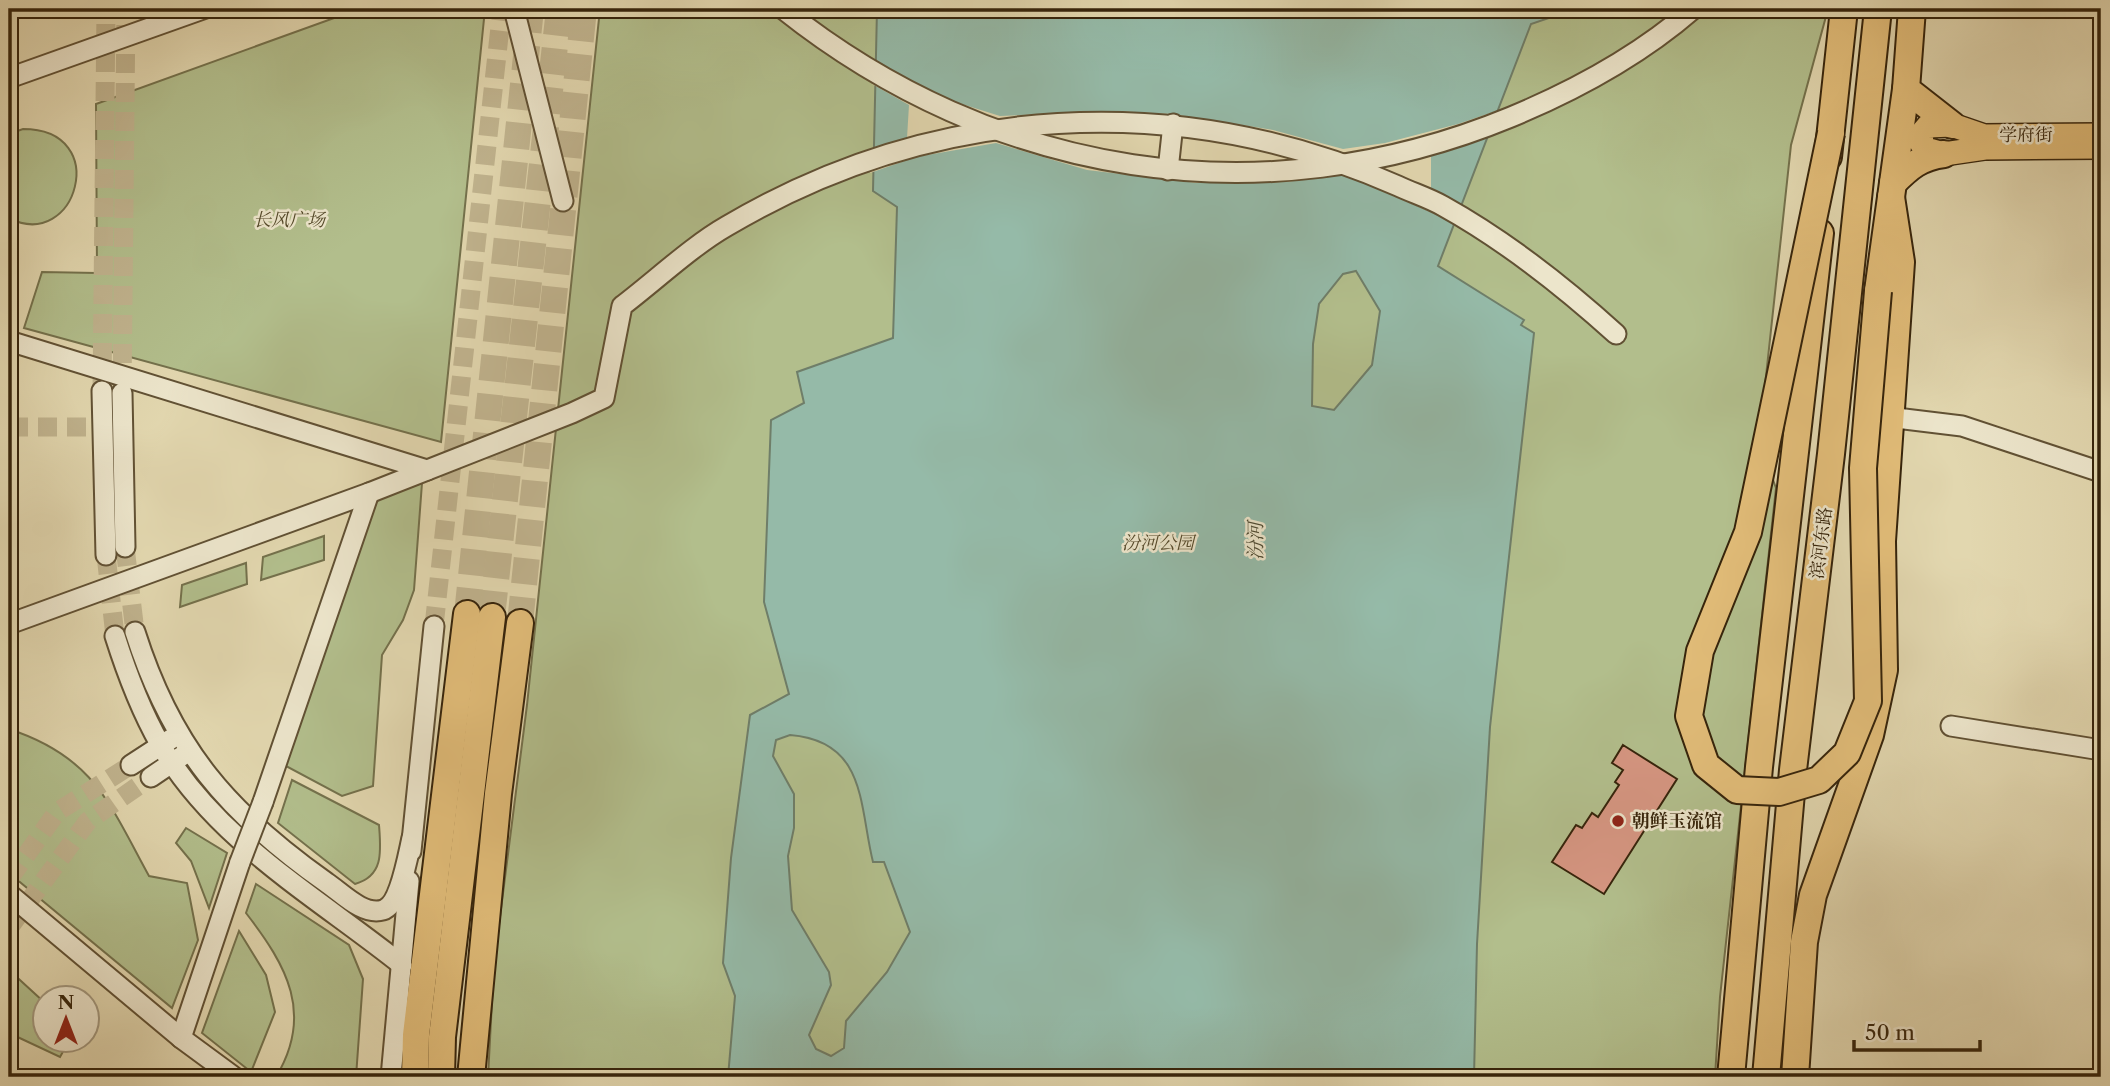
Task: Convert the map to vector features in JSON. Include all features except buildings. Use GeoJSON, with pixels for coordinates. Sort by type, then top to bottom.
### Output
{"type":"FeatureCollection","features":[{"type":"Feature","properties":{"kind":"highway","name":"滨河东路"},"geometry":{"type":"LineString","coordinates":[[1731,1077],[1759,766],[1844,9]]}},
{"type":"Feature","properties":{"kind":"highway","name":"滨河东路"},"geometry":{"type":"LineString","coordinates":[[1766,1077],[1794,770],[1831,454],[1878,9]]}},
{"type":"Feature","properties":{"kind":"highway"},"geometry":{"type":"LineString","coordinates":[[1831,133],[1748,532],[1700,651],[1689,716],[1706,765],[1737,790],[1779,792],[1819,780],[1847,753],[1868,701],[1863,468],[1878,291],[1906,89],[1912,9]]}},
{"type":"Feature","properties":{"kind":"highway"},"geometry":{"type":"LineString","coordinates":[[1906,89],[1952,125]]}},
{"type":"Feature","properties":{"kind":"highway"},"geometry":{"type":"LineString","coordinates":[[1795,1077],[1804,942],[1813,895],[1870,735],[1884,670],[1882,541],[1888,417],[1901,262],[1892,190],[1911,164],[1926,156],[1944,154]]}},
{"type":"Feature","properties":{"kind":"highway"},"geometry":{"type":"LineString","coordinates":[[415,1077],[416,1035],[480,616],[440,1077]]}},
{"type":"Feature","properties":{"kind":"highway"},"geometry":{"type":"LineString","coordinates":[[471,1077],[498,793],[520,623]]}},
{"type":"Feature","properties":{"kind":"highway"},"geometry":{"type":"LineString","coordinates":[[1769,1023],[1780,1077]]}},
{"type":"Feature","properties":{"kind":"main road","name":"学府街"},"geometry":{"type":"LineString","coordinates":[[1952,125],[1984,136],[2101,135]]}},
{"type":"Feature","properties":{"kind":"main road"},"geometry":{"type":"LineString","coordinates":[[1952,125],[1928,126],[1922,133],[1921,144],[1926,149],[1944,154],[1985,148],[2101,147]]}},
{"type":"Feature","properties":{"kind":"street"},"geometry":{"type":"LineString","coordinates":[[9,78],[203,9]]}},
{"type":"Feature","properties":{"kind":"street"},"geometry":{"type":"LineString","coordinates":[[514,9],[563,201]]}},
{"type":"Feature","properties":{"kind":"street"},"geometry":{"type":"LineString","coordinates":[[783,9],[835,49],[896,86],[931,102],[1066,152],[1168,170],[1312,170],[1373,160],[1466,135],[1542,104],[1608,69],[1693,9]]}},
{"type":"Feature","properties":{"kind":"street"},"geometry":{"type":"LineString","coordinates":[[9,624],[369,493],[604,398],[622,306],[725,227],[814,182],[898,150],[955,137],[1043,124],[1172,124],[1302,149],[1361,169],[1442,205],[1527,260],[1616,334]]}},
{"type":"Feature","properties":{"kind":"street"},"geometry":{"type":"LineString","coordinates":[[1168,170],[1172,124]]}},
{"type":"Feature","properties":{"kind":"street"},"geometry":{"type":"LineString","coordinates":[[9,341],[427,470]]}},
{"type":"Feature","properties":{"kind":"street"},"geometry":{"type":"LineString","coordinates":[[102,391],[96,427],[106,555]]}},
{"type":"Feature","properties":{"kind":"street"},"geometry":{"type":"LineString","coordinates":[[122,393],[125,547]]}},
{"type":"Feature","properties":{"kind":"street"},"geometry":{"type":"LineString","coordinates":[[1888,417],[1962,426],[2101,472]]}},
{"type":"Feature","properties":{"kind":"street"},"geometry":{"type":"LineString","coordinates":[[96,427],[122,427]]}},
{"type":"Feature","properties":{"kind":"street"},"geometry":{"type":"LineString","coordinates":[[181,1038],[369,493]]}},
{"type":"Feature","properties":{"kind":"street"},"geometry":{"type":"LineString","coordinates":[[391,1077],[434,625]]}},
{"type":"Feature","properties":{"kind":"street"},"geometry":{"type":"LineString","coordinates":[[135,632],[150,682],[184,743],[209,779],[255,827],[364,909],[382,910],[393,902],[412,838]]}},
{"type":"Feature","properties":{"kind":"street"},"geometry":{"type":"LineString","coordinates":[[115,636],[132,689],[161,746],[194,792],[241,841],[402,965]]}},
{"type":"Feature","properties":{"kind":"street"},"geometry":{"type":"LineString","coordinates":[[1951,726],[2101,750]]}},
{"type":"Feature","properties":{"kind":"street"},"geometry":{"type":"LineString","coordinates":[[131,765],[161,746],[184,743]]}},
{"type":"Feature","properties":{"kind":"street"},"geometry":{"type":"LineString","coordinates":[[151,777],[173,762],[184,743]]}},
{"type":"Feature","properties":{"kind":"street"},"geometry":{"type":"LineString","coordinates":[[9,894],[181,1038],[234,1077]]}},
{"type":"Feature","properties":{"kind":"green space","name":"长风广场"},"geometry":{"type":"Polygon","coordinates":[[[359,9],[485,9],[441,442],[24,328],[42,272],[97,273],[96,104],[359,9]]]}},
{"type":"Feature","properties":{"kind":"green space","name":"汾河公园"},"geometry":{"type":"Polygon","coordinates":[[[600,9],[1828,9],[1791,145],[1759,441],[1776,488],[1720,997],[1715,1077],[488,1077],[494,964],[527,705],[600,9]]]}},
{"type":"Feature","properties":{"kind":"green space"},"geometry":{"type":"Polygon","coordinates":[[[23,129],[51,134],[68,148],[76,166],[75,187],[67,205],[52,219],[33,224],[9,218],[9,134],[23,129]]]}},
{"type":"Feature","properties":{"kind":"green space"},"geometry":{"type":"Polygon","coordinates":[[[422,483],[414,590],[403,620],[382,655],[373,786],[342,796],[284,765],[373,500],[422,483]]]}},
{"type":"Feature","properties":{"kind":"green space"},"geometry":{"type":"Polygon","coordinates":[[[324,536],[324,560],[261,580],[263,557],[324,536]]]}},
{"type":"Feature","properties":{"kind":"green space"},"geometry":{"type":"Polygon","coordinates":[[[246,563],[247,584],[180,607],[182,585],[246,563]]]}},
{"type":"Feature","properties":{"kind":"green space"},"geometry":{"type":"Polygon","coordinates":[[[9,729],[38,740],[80,769],[110,805],[149,876],[187,883],[198,940],[172,1008],[9,873],[9,729]]]}},
{"type":"Feature","properties":{"kind":"green space"},"geometry":{"type":"Polygon","coordinates":[[[292,780],[379,825],[379,861],[371,875],[355,884],[278,823],[292,780]]]}},
{"type":"Feature","properties":{"kind":"green space"},"geometry":{"type":"Polygon","coordinates":[[[186,828],[227,853],[209,908],[191,861],[176,843],[186,828]]]}},
{"type":"Feature","properties":{"kind":"green space"},"geometry":{"type":"Polygon","coordinates":[[[256,884],[349,945],[363,979],[356,1077],[276,1077],[287,1054],[293,1032],[294,1011],[284,972],[246,913],[256,884]]]}},
{"type":"Feature","properties":{"kind":"green space"},"geometry":{"type":"Polygon","coordinates":[[[239,931],[266,975],[275,1012],[251,1072],[202,1033],[239,931]]]}},
{"type":"Feature","properties":{"kind":"green space"},"geometry":{"type":"Polygon","coordinates":[[[9,970],[32,991],[32,1044],[9,1033],[9,970]]]}},
{"type":"Feature","properties":{"kind":"water","name":"汾河"},"geometry":{"type":"Polygon","coordinates":[[[877,9],[1552,9],[1555,16],[1531,24],[1438,266],[1524,320],[1521,325],[1534,333],[1490,727],[1477,944],[1474,1077],[728,1077],[735,996],[723,963],[731,858],[750,715],[789,694],[764,602],[771,420],[804,403],[797,372],[893,338],[897,207],[873,191],[877,9]],[[1356,271],[1343,274],[1319,304],[1313,344],[1312,406],[1334,410],[1372,365],[1380,311],[1356,271]],[[790,735],[776,740],[773,756],[794,794],[794,828],[788,856],[792,910],[829,972],[831,985],[809,1035],[816,1049],[831,1056],[844,1048],[846,1021],[887,972],[910,932],[884,862],[873,862],[861,799],[846,763],[833,749],[815,740],[790,735]]]}},
{"type":"Feature","properties":{"kind":"pier"},"geometry":{"type":"Polygon","coordinates":[[[872,62],[949,100],[1000,116],[1116,111],[1172,114],[1273,130],[1343,149],[1385,143],[1458,124],[1502,109],[1492,136],[1431,156],[1431,192],[1463,210],[1457,227],[1442,217],[1345,175],[1285,182],[1197,183],[1087,170],[996,143],[916,157],[870,173],[870,150],[907,138],[909,105],[872,84],[872,62]]]}},
{"type":"Feature","properties":{"kind":"tunnel"},"geometry":{"type":"LineString","coordinates":[[102,391],[106,9]]}},
{"type":"Feature","properties":{"kind":"tunnel"},"geometry":{"type":"LineString","coordinates":[[122,392],[126,9]]}},
{"type":"Feature","properties":{"kind":"tunnel"},"geometry":{"type":"LineString","coordinates":[[434,626],[502,9]]}},
{"type":"Feature","properties":{"kind":"tunnel"},"geometry":{"type":"LineString","coordinates":[[467,614],[531,9]]}},
{"type":"Feature","properties":{"kind":"tunnel"},"geometry":{"type":"LineString","coordinates":[[492,617],[559,9]]}},
{"type":"Feature","properties":{"kind":"tunnel"},"geometry":{"type":"LineString","coordinates":[[520,623],[584,9]]}},
{"type":"Feature","properties":{"kind":"tunnel"},"geometry":{"type":"LineString","coordinates":[[9,427],[91,427]]}},
{"type":"Feature","properties":{"kind":"tunnel"},"geometry":{"type":"LineString","coordinates":[[125,547],[135,632]]}},
{"type":"Feature","properties":{"kind":"tunnel"},"geometry":{"type":"LineString","coordinates":[[106,555],[115,636]]}},
{"type":"Feature","properties":{"kind":"tunnel"},"geometry":{"type":"LineString","coordinates":[[9,879],[57,812],[131,765]]}},
{"type":"Feature","properties":{"kind":"tunnel"},"geometry":{"type":"LineString","coordinates":[[9,928],[88,821],[151,777]]}},
{"type":"Feature","properties":{"kind":"place","name":"朝鲜玉流馆"},"geometry":{"type":"Point","coordinates":[1618,821]}}]}
